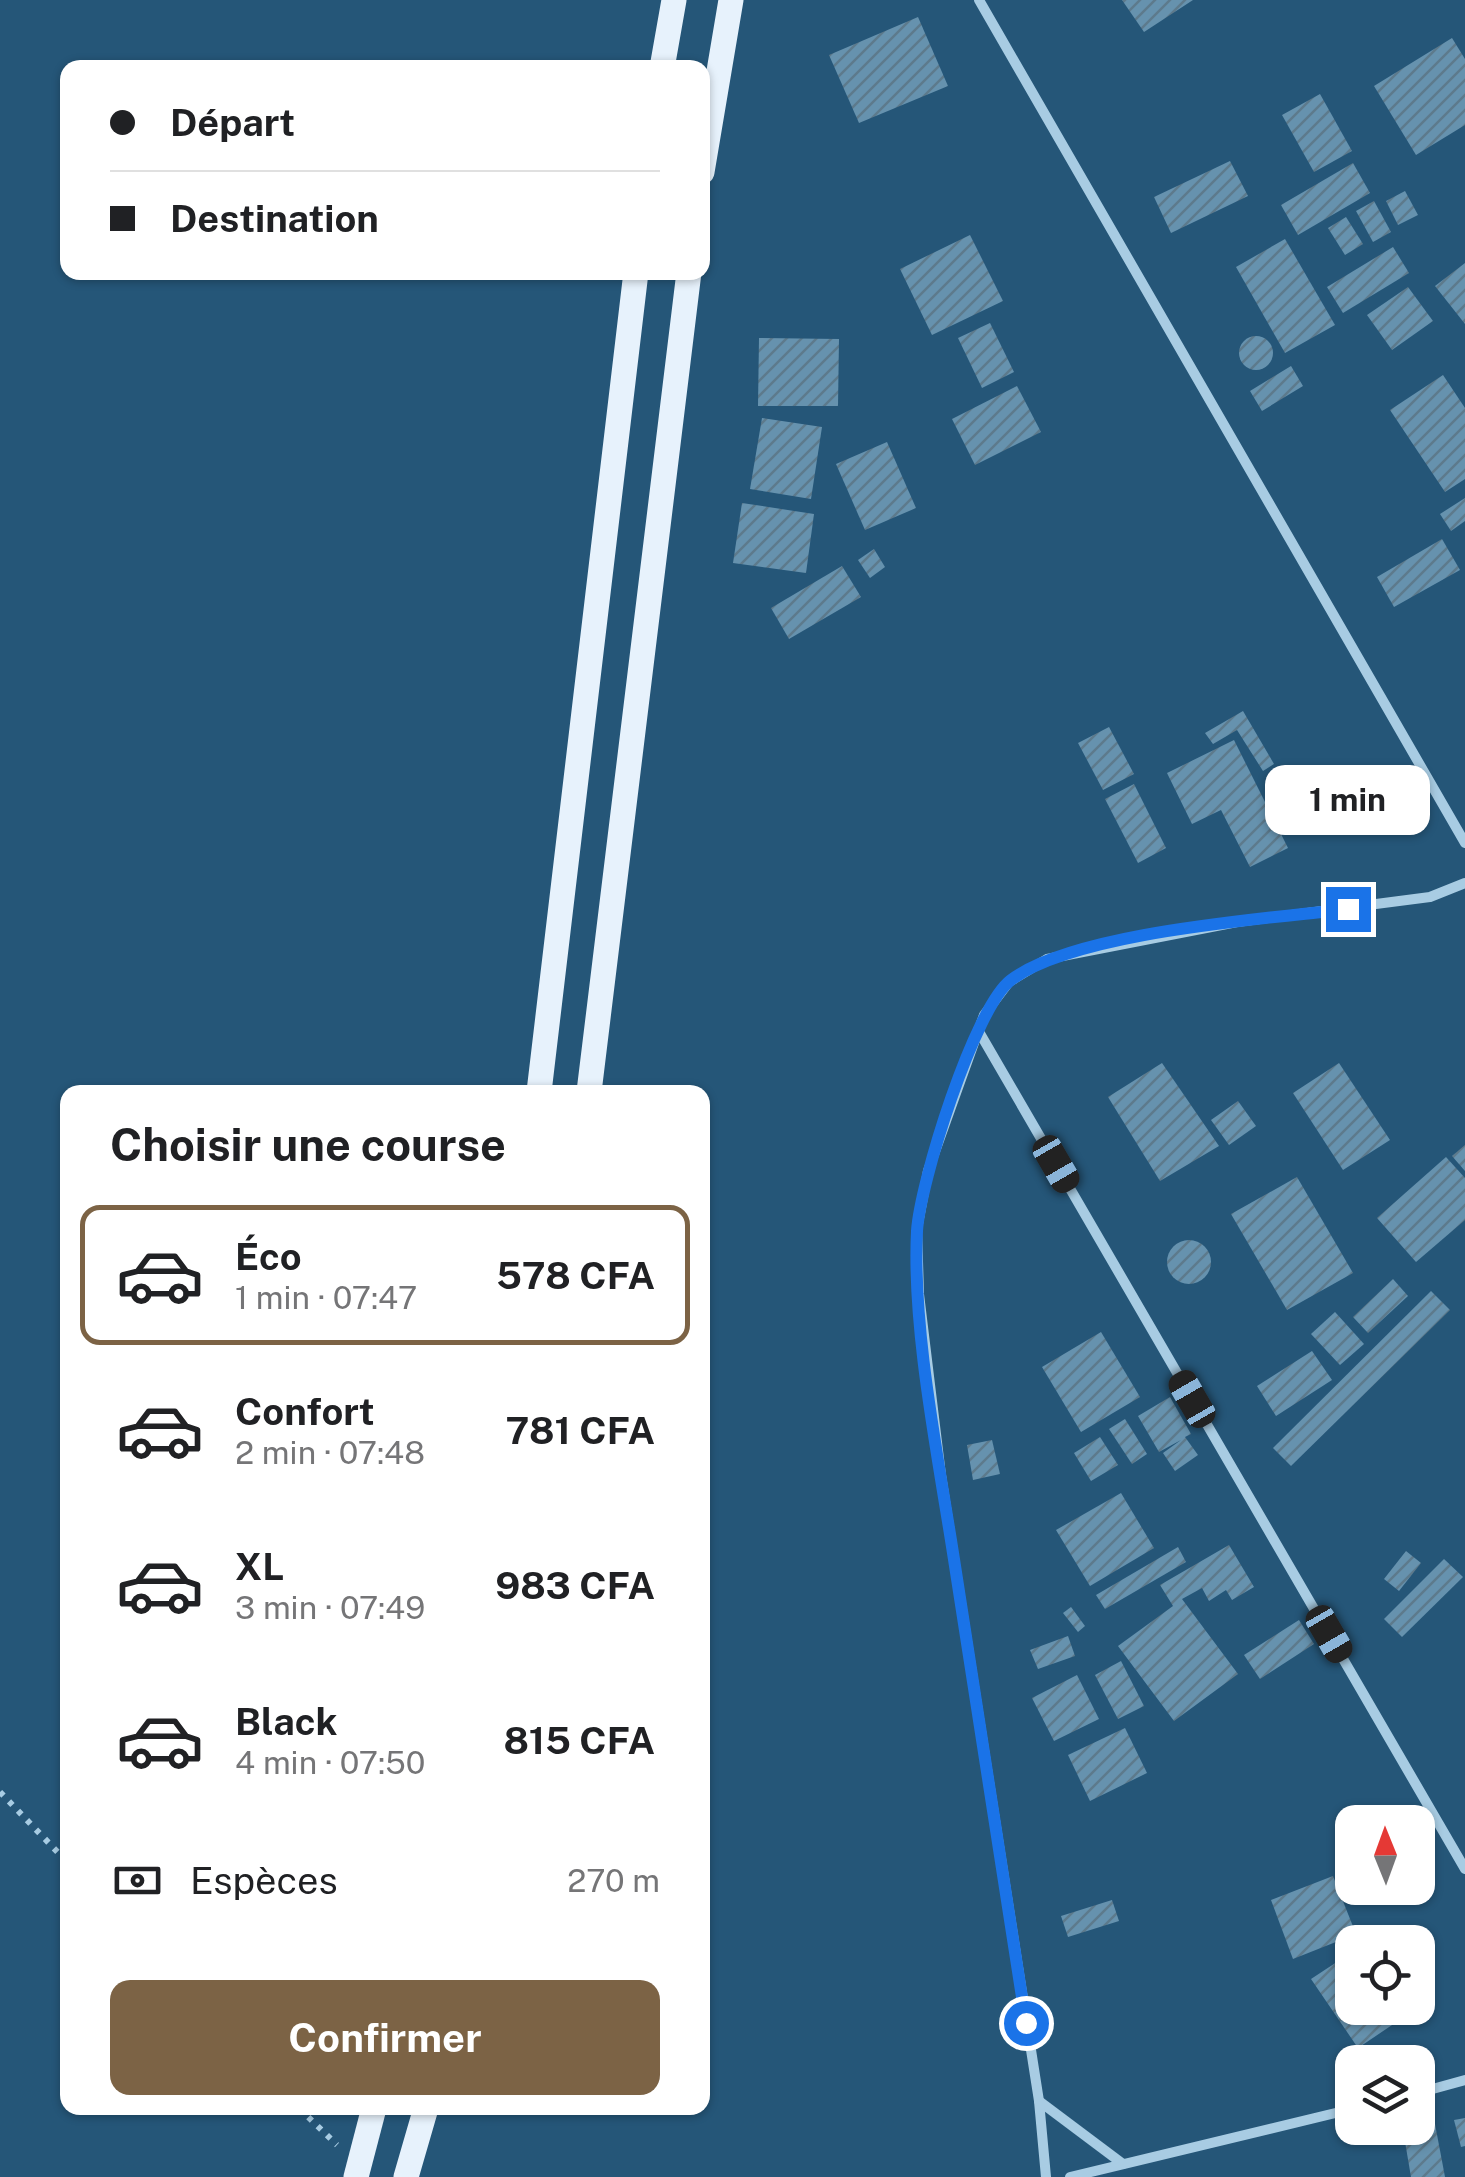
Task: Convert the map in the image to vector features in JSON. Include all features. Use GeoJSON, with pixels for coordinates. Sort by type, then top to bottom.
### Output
{"type":"FeatureCollection","features":[{"type":"Feature","properties":{"kind":"main road"},"geometry":{"type":"LineString","coordinates":[[663,60],[674,0]]}},
{"type":"Feature","properties":{"kind":"main road"},"geometry":{"type":"LineString","coordinates":[[710,125],[731,0]]}},
{"type":"Feature","properties":{"kind":"main road"},"geometry":{"type":"LineString","coordinates":[[540,1085],[635,280]]}},
{"type":"Feature","properties":{"kind":"main road"},"geometry":{"type":"LineString","coordinates":[[591,1085],[688,280]]}},
{"type":"Feature","properties":{"kind":"main road"},"geometry":{"type":"LineString","coordinates":[[357,2172],[372,2115]]}},
{"type":"Feature","properties":{"kind":"main road"},"geometry":{"type":"LineString","coordinates":[[406,2177],[424,2115]]}},
{"type":"Feature","properties":{"kind":"street"},"geometry":{"type":"LineString","coordinates":[[979,0],[1465,843]]}},
{"type":"Feature","properties":{"kind":"street"},"geometry":{"type":"LineString","coordinates":[[1046,2177],[1039,2101],[941,1475],[919,1294],[917,1230],[928,1171],[978,1030],[1008,982],[1047,959],[1237,922],[1430,897],[1465,883]]}},
{"type":"Feature","properties":{"kind":"street"},"geometry":{"type":"LineString","coordinates":[[978,1030],[1465,1868]]}},
{"type":"Feature","properties":{"kind":"street"},"geometry":{"type":"LineString","coordinates":[[1435,2088],[1465,2080]]}},
{"type":"Feature","properties":{"kind":"street"},"geometry":{"type":"LineString","coordinates":[[1039,2101],[1123,2164]]}},
{"type":"Feature","properties":{"kind":"street"},"geometry":{"type":"LineString","coordinates":[[1070,2177],[1335,2113]]}},
{"type":"Feature","properties":{"kind":"path"},"geometry":{"type":"LineString","coordinates":[[0,1792],[60,1856]]}},
{"type":"Feature","properties":{"kind":"path"},"geometry":{"type":"LineString","coordinates":[[306,2115],[357,2172]]}},
{"type":"Feature","properties":{"kind":"building"},"geometry":{"type":"Polygon","coordinates":[[[1122,0],[1193,0],[1144,32],[1122,0]]]}},
{"type":"Feature","properties":{"kind":"building"},"geometry":{"type":"Polygon","coordinates":[[[918,17],[948,86],[859,123],[829,55],[918,17]]]}},
{"type":"Feature","properties":{"kind":"building"},"geometry":{"type":"Polygon","coordinates":[[[1452,38],[1465,59],[1465,125],[1416,155],[1374,86],[1452,38]]]}},
{"type":"Feature","properties":{"kind":"building"},"geometry":{"type":"Polygon","coordinates":[[[1320,94],[1352,151],[1314,172],[1282,115],[1320,94]]]}},
{"type":"Feature","properties":{"kind":"building"},"geometry":{"type":"Polygon","coordinates":[[[1230,161],[1248,196],[1171,233],[1154,197],[1230,161]]]}},
{"type":"Feature","properties":{"kind":"building"},"geometry":{"type":"Polygon","coordinates":[[[1353,163],[1370,193],[1298,235],[1281,205],[1353,163]]]}},
{"type":"Feature","properties":{"kind":"building"},"geometry":{"type":"Polygon","coordinates":[[[1405,191],[1418,215],[1398,225],[1386,201],[1405,191]]]}},
{"type":"Feature","properties":{"kind":"building"},"geometry":{"type":"Polygon","coordinates":[[[1374,201],[1391,232],[1373,242],[1356,211],[1374,201]]]}},
{"type":"Feature","properties":{"kind":"building"},"geometry":{"type":"Polygon","coordinates":[[[1346,217],[1363,244],[1345,255],[1328,228],[1346,217]]]}},
{"type":"Feature","properties":{"kind":"building"},"geometry":{"type":"Polygon","coordinates":[[[970,235],[1003,301],[932,335],[900,269],[970,235]]]}},
{"type":"Feature","properties":{"kind":"building"},"geometry":{"type":"Polygon","coordinates":[[[1285,239],[1335,325],[1285,353],[1236,267],[1285,239]]]}},
{"type":"Feature","properties":{"kind":"building"},"geometry":{"type":"Polygon","coordinates":[[[1393,247],[1409,273],[1343,313],[1327,287],[1393,247]]]}},
{"type":"Feature","properties":{"kind":"building"},"geometry":{"type":"Polygon","coordinates":[[[1465,263],[1465,324],[1435,286],[1465,263]]]}},
{"type":"Feature","properties":{"kind":"building"},"geometry":{"type":"Polygon","coordinates":[[[1408,287],[1433,321],[1392,350],[1367,315],[1408,287]]]}},
{"type":"Feature","properties":{"kind":"building"},"geometry":{"type":"Polygon","coordinates":[[[990,323],[1014,372],[982,388],[958,338],[990,323]]]}},
{"type":"Feature","properties":{"kind":"building"},"geometry":{"type":"Polygon","coordinates":[[[1256,336],[1268,341],[1273,353],[1268,365],[1256,370],[1244,365],[1239,353],[1244,341],[1256,336]]]}},
{"type":"Feature","properties":{"kind":"building"},"geometry":{"type":"Polygon","coordinates":[[[759,338],[839,339],[838,406],[758,406],[759,338]]]}},
{"type":"Feature","properties":{"kind":"building"},"geometry":{"type":"Polygon","coordinates":[[[1291,366],[1303,386],[1262,411],[1250,391],[1291,366]]]}},
{"type":"Feature","properties":{"kind":"building"},"geometry":{"type":"Polygon","coordinates":[[[1443,375],[1465,408],[1465,479],[1445,492],[1390,410],[1443,375]]]}},
{"type":"Feature","properties":{"kind":"building"},"geometry":{"type":"Polygon","coordinates":[[[1017,386],[1041,432],[975,465],[952,419],[1017,386]]]}},
{"type":"Feature","properties":{"kind":"building"},"geometry":{"type":"Polygon","coordinates":[[[762,418],[822,427],[811,499],[750,489],[762,418]]]}},
{"type":"Feature","properties":{"kind":"building"},"geometry":{"type":"Polygon","coordinates":[[[887,442],[916,508],[865,530],[836,464],[887,442]]]}},
{"type":"Feature","properties":{"kind":"building"},"geometry":{"type":"Polygon","coordinates":[[[1465,498],[1465,521],[1451,531],[1440,514],[1465,498]]]}},
{"type":"Feature","properties":{"kind":"building"},"geometry":{"type":"Polygon","coordinates":[[[742,503],[814,514],[806,573],[733,563],[742,503]]]}},
{"type":"Feature","properties":{"kind":"building"},"geometry":{"type":"Polygon","coordinates":[[[1442,539],[1460,570],[1394,607],[1377,577],[1442,539]]]}},
{"type":"Feature","properties":{"kind":"building"},"geometry":{"type":"Polygon","coordinates":[[[874,549],[885,567],[870,578],[858,560],[874,549]]]}},
{"type":"Feature","properties":{"kind":"building"},"geometry":{"type":"Polygon","coordinates":[[[842,566],[861,597],[789,639],[771,608],[842,566]]]}},
{"type":"Feature","properties":{"kind":"building"},"geometry":{"type":"Polygon","coordinates":[[[1243,711],[1274,764],[1263,771],[1237,730],[1213,744],[1205,733],[1243,711]]]}},
{"type":"Feature","properties":{"kind":"building"},"geometry":{"type":"Polygon","coordinates":[[[1109,727],[1134,774],[1103,790],[1078,743],[1109,727]]]}},
{"type":"Feature","properties":{"kind":"building"},"geometry":{"type":"Polygon","coordinates":[[[1234,740],[1288,848],[1250,867],[1221,810],[1192,824],[1167,773],[1234,740]]]}},
{"type":"Feature","properties":{"kind":"building"},"geometry":{"type":"Polygon","coordinates":[[[1134,784],[1166,848],[1138,863],[1105,799],[1134,784]]]}},
{"type":"Feature","properties":{"kind":"building"},"geometry":{"type":"Polygon","coordinates":[[[1162,1063],[1219,1146],[1160,1181],[1108,1097],[1162,1063]]]}},
{"type":"Feature","properties":{"kind":"building"},"geometry":{"type":"Polygon","coordinates":[[[1339,1063],[1390,1140],[1343,1170],[1293,1093],[1339,1063]]]}},
{"type":"Feature","properties":{"kind":"building"},"geometry":{"type":"Polygon","coordinates":[[[1238,1101],[1256,1126],[1229,1145],[1211,1120],[1238,1101]]]}},
{"type":"Feature","properties":{"kind":"building"},"geometry":{"type":"Polygon","coordinates":[[[1465,1145],[1465,1171],[1452,1156],[1465,1145]]]}},
{"type":"Feature","properties":{"kind":"building"},"geometry":{"type":"Polygon","coordinates":[[[1446,1157],[1465,1178],[1465,1220],[1416,1262],[1377,1218],[1446,1157]]]}},
{"type":"Feature","properties":{"kind":"building"},"geometry":{"type":"Polygon","coordinates":[[[1297,1177],[1353,1273],[1287,1310],[1231,1214],[1297,1177]]]}},
{"type":"Feature","properties":{"kind":"building"},"geometry":{"type":"Polygon","coordinates":[[[1189,1240],[1205,1246],[1211,1262],[1205,1278],[1189,1284],[1173,1278],[1167,1262],[1173,1246],[1189,1240]]]}},
{"type":"Feature","properties":{"kind":"building"},"geometry":{"type":"Polygon","coordinates":[[[1393,1279],[1408,1296],[1368,1333],[1353,1317],[1393,1279]]]}},
{"type":"Feature","properties":{"kind":"building"},"geometry":{"type":"Polygon","coordinates":[[[1431,1291],[1450,1310],[1291,1466],[1273,1448],[1431,1291]]]}},
{"type":"Feature","properties":{"kind":"building"},"geometry":{"type":"Polygon","coordinates":[[[1335,1312],[1364,1344],[1340,1365],[1311,1334],[1335,1312]]]}},
{"type":"Feature","properties":{"kind":"building"},"geometry":{"type":"Polygon","coordinates":[[[1101,1332],[1140,1397],[1081,1432],[1042,1367],[1101,1332]]]}},
{"type":"Feature","properties":{"kind":"building"},"geometry":{"type":"Polygon","coordinates":[[[1312,1351],[1332,1380],[1276,1416],[1257,1386],[1312,1351]]]}},
{"type":"Feature","properties":{"kind":"building"},"geometry":{"type":"Polygon","coordinates":[[[1170,1397],[1191,1434],[1185,1437],[1198,1455],[1175,1471],[1163,1453],[1181,1440],[1159,1452],[1138,1416],[1170,1397]]]}},
{"type":"Feature","properties":{"kind":"building"},"geometry":{"type":"Polygon","coordinates":[[[1125,1419],[1147,1454],[1132,1464],[1109,1429],[1125,1419]]]}},
{"type":"Feature","properties":{"kind":"building"},"geometry":{"type":"Polygon","coordinates":[[[1100,1437],[1118,1465],[1091,1481],[1074,1453],[1100,1437]]]}},
{"type":"Feature","properties":{"kind":"building"},"geometry":{"type":"Polygon","coordinates":[[[992,1440],[1000,1474],[973,1480],[967,1445],[992,1440]]]}},
{"type":"Feature","properties":{"kind":"building"},"geometry":{"type":"Polygon","coordinates":[[[1121,1493],[1154,1548],[1090,1586],[1056,1530],[1121,1493]]]}},
{"type":"Feature","properties":{"kind":"building"},"geometry":{"type":"Polygon","coordinates":[[[1229,1545],[1254,1587],[1232,1600],[1226,1590],[1209,1601],[1202,1588],[1182,1599],[1238,1674],[1174,1721],[1118,1646],[1173,1606],[1160,1585],[1229,1545]]]}},
{"type":"Feature","properties":{"kind":"building"},"geometry":{"type":"Polygon","coordinates":[[[1178,1547],[1186,1562],[1105,1609],[1096,1595],[1178,1547]]]}},
{"type":"Feature","properties":{"kind":"building"},"geometry":{"type":"Polygon","coordinates":[[[1406,1551],[1421,1563],[1399,1591],[1384,1579],[1406,1551]]]}},
{"type":"Feature","properties":{"kind":"building"},"geometry":{"type":"Polygon","coordinates":[[[1444,1559],[1463,1577],[1402,1637],[1384,1619],[1444,1559]]]}},
{"type":"Feature","properties":{"kind":"building"},"geometry":{"type":"Polygon","coordinates":[[[1071,1607],[1085,1626],[1078,1632],[1063,1613],[1071,1607]]]}},
{"type":"Feature","properties":{"kind":"building"},"geometry":{"type":"Polygon","coordinates":[[[1299,1620],[1314,1644],[1260,1679],[1244,1655],[1299,1620]]]}},
{"type":"Feature","properties":{"kind":"building"},"geometry":{"type":"Polygon","coordinates":[[[1068,1636],[1075,1656],[1038,1669],[1030,1650],[1068,1636]]]}},
{"type":"Feature","properties":{"kind":"building"},"geometry":{"type":"Polygon","coordinates":[[[1121,1661],[1144,1706],[1118,1719],[1095,1675],[1121,1661]]]}},
{"type":"Feature","properties":{"kind":"building"},"geometry":{"type":"Polygon","coordinates":[[[1077,1675],[1099,1719],[1054,1741],[1032,1698],[1077,1675]]]}},
{"type":"Feature","properties":{"kind":"building"},"geometry":{"type":"Polygon","coordinates":[[[1125,1728],[1147,1773],[1090,1801],[1068,1755],[1125,1728]]]}},
{"type":"Feature","properties":{"kind":"building"},"geometry":{"type":"Polygon","coordinates":[[[1333,1876],[1335,1905],[1344,1905],[1352,1925],[1335,1925],[1335,1942],[1293,1959],[1271,1900],[1333,1876]]]}},
{"type":"Feature","properties":{"kind":"building"},"geometry":{"type":"Polygon","coordinates":[[[1112,1900],[1119,1921],[1068,1937],[1061,1916],[1112,1900]]]}},
{"type":"Feature","properties":{"kind":"building"},"geometry":{"type":"Polygon","coordinates":[[[1335,1963],[1335,2014],[1311,1979],[1335,1963]]]}},
{"type":"Feature","properties":{"kind":"building"},"geometry":{"type":"Polygon","coordinates":[[[1342,2025],[1392,2025],[1362,2045],[1356,2045],[1342,2025]]]}},
{"type":"Feature","properties":{"kind":"building"},"geometry":{"type":"Polygon","coordinates":[[[1465,2118],[1465,2146],[1461,2147],[1454,2120],[1465,2118]]]}},
{"type":"Feature","properties":{"kind":"building"},"geometry":{"type":"Polygon","coordinates":[[[1435,2124],[1445,2177],[1411,2177],[1406,2145],[1435,2145],[1435,2124]]]}},
{"type":"Feature","properties":{"kind":"route"},"geometry":{"type":"LineString","coordinates":[[1026,2023],[941,1475],[919,1294],[917,1230],[928,1171],[984,1015],[1008,982],[1047,959],[1120,942],[1237,922],[1348,909]]}}]}
